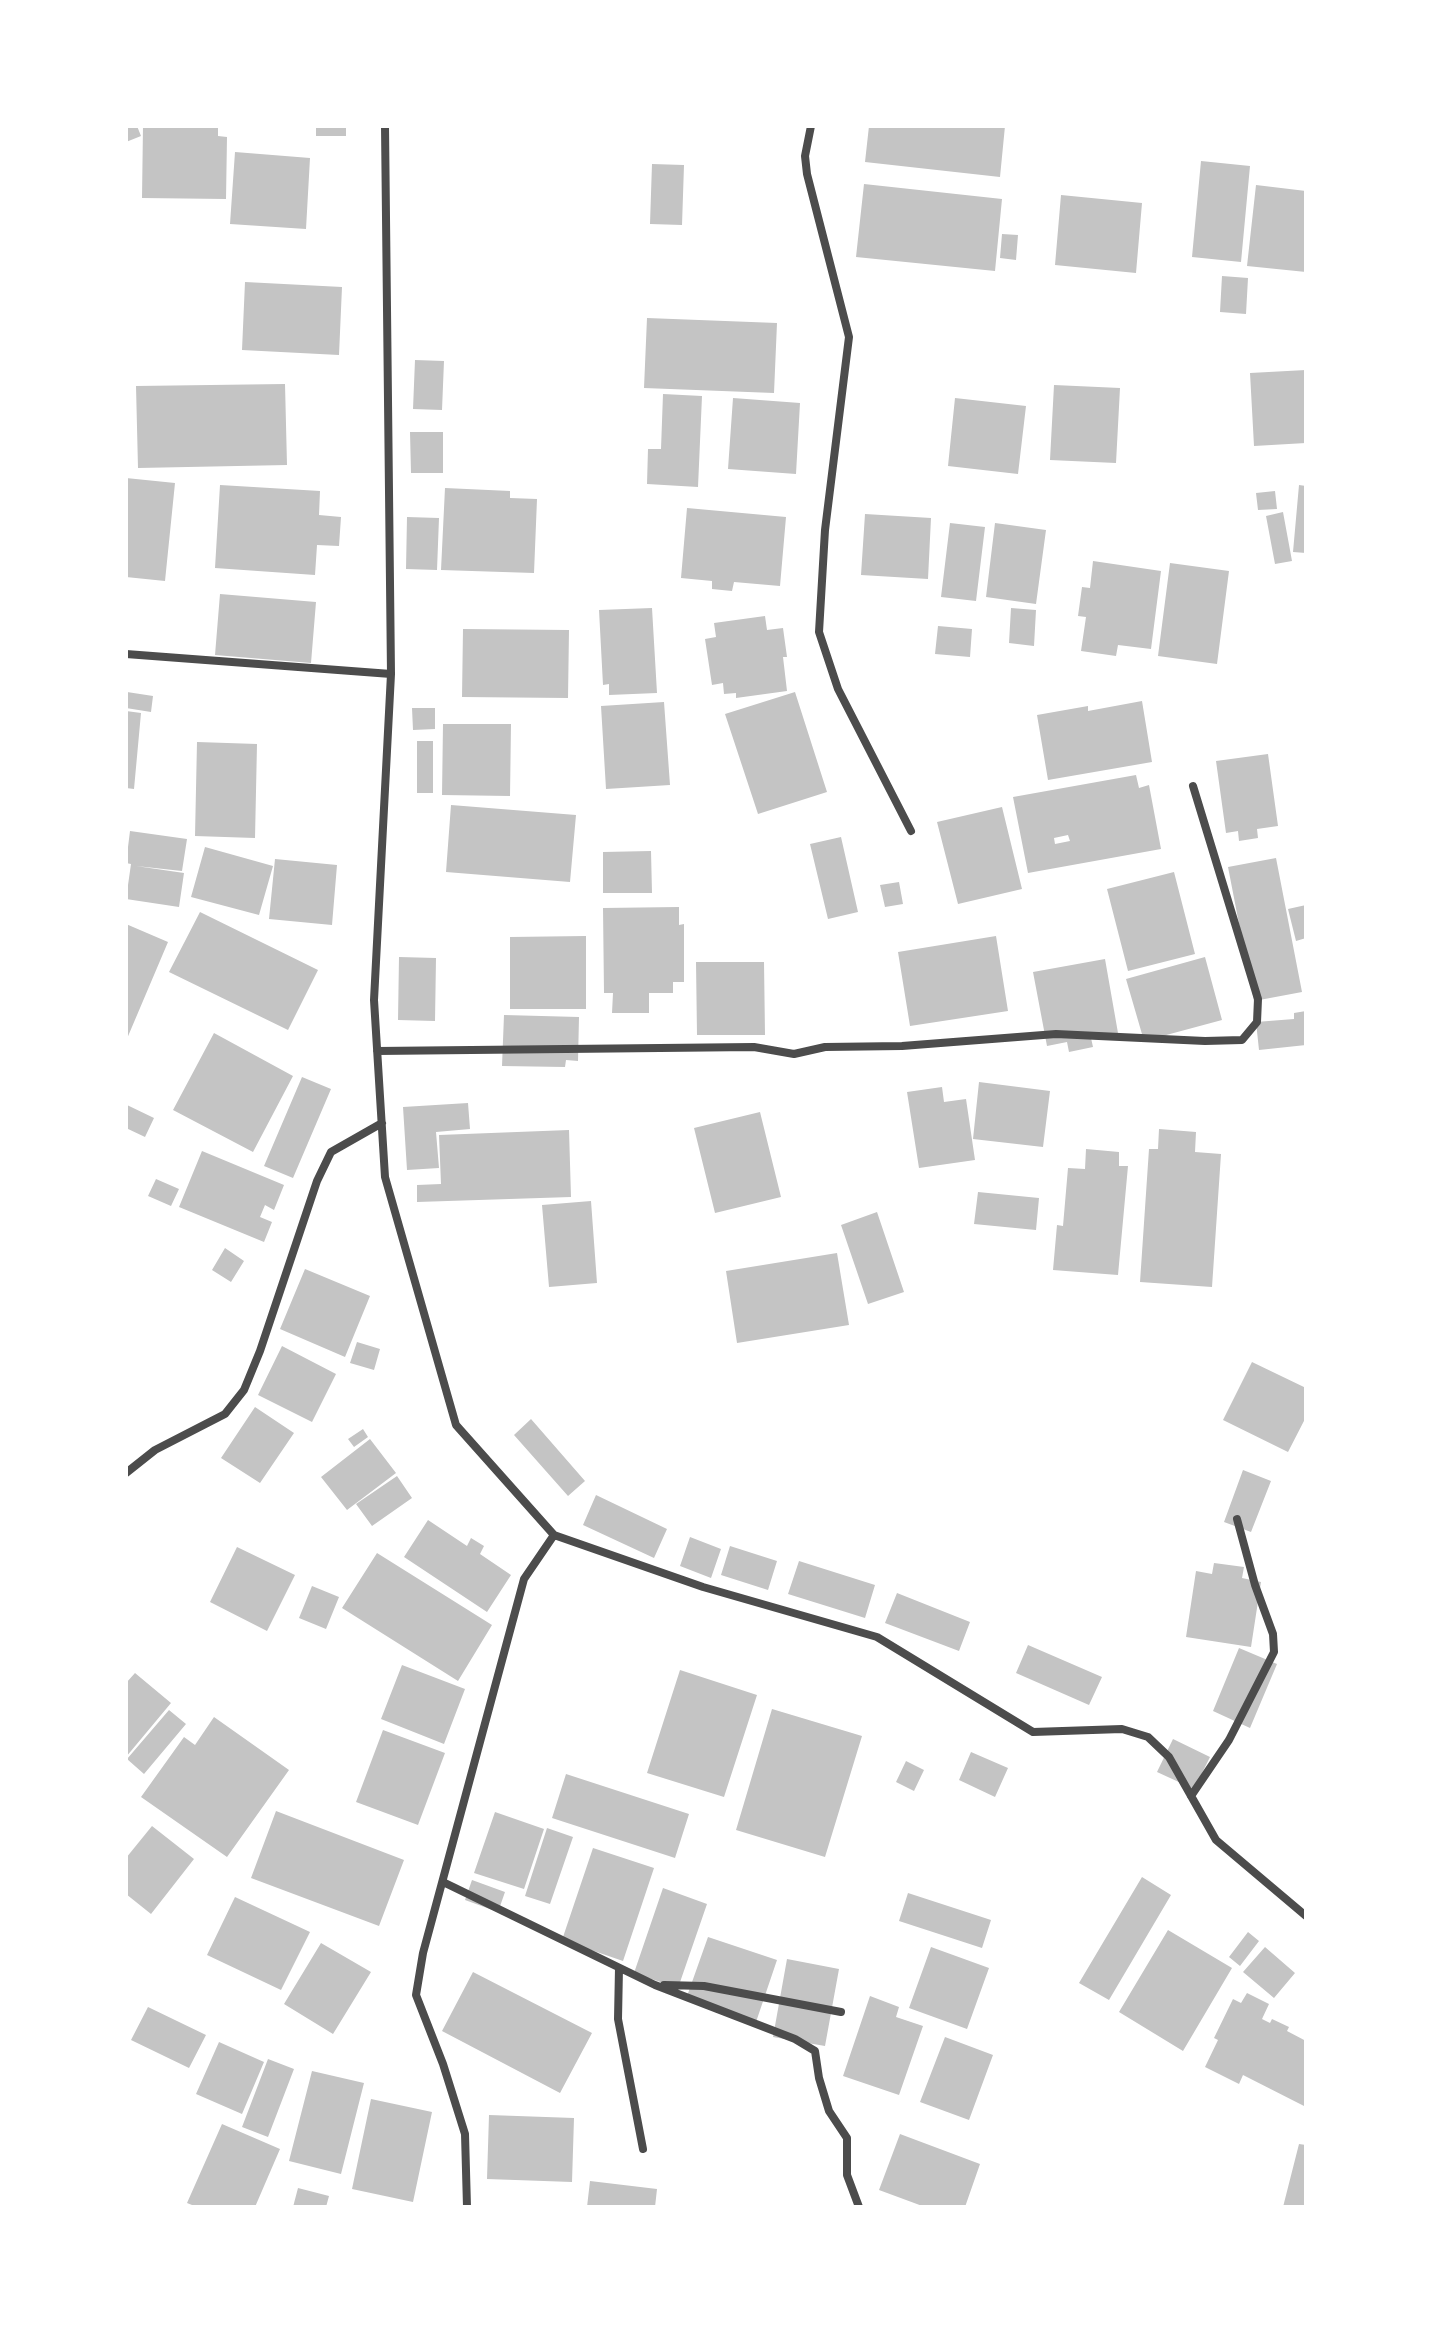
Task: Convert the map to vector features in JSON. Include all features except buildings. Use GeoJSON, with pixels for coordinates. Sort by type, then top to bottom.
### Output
{"type":"FeatureCollection","features":[{"type":"Feature","properties":{"kind":"street"},"geometry":{"type":"LineString","coordinates":[[385,126],[391,674],[374,1000],[385,1177],[456,1425],[554,1535],[703,1587],[877,1637],[1033,1732],[1122,1729],[1148,1737],[1169,1757],[1216,1840],[1306,1916]]}},
{"type":"Feature","properties":{"kind":"street"},"geometry":{"type":"LineString","coordinates":[[811,126],[805,156],[807,174],[849,337],[825,530],[819,632],[838,689],[911,831]]}},
{"type":"Feature","properties":{"kind":"street"},"geometry":{"type":"LineString","coordinates":[[126,654],[391,674]]}},
{"type":"Feature","properties":{"kind":"street"},"geometry":{"type":"LineString","coordinates":[[377,1051],[754,1047],[794,1054],[825,1047],[902,1046],[1056,1034],[1242,1040],[1257,1022],[1258,999],[1193,786]]}},
{"type":"Feature","properties":{"kind":"street"},"geometry":{"type":"LineString","coordinates":[[126,1473],[155,1450],[225,1414],[244,1390],[317,1181],[331,1152],[382,1123]]}},
{"type":"Feature","properties":{"kind":"street"},"geometry":{"type":"LineString","coordinates":[[1191,1796],[1229,1740],[1274,1652],[1273,1634],[1255,1585],[1237,1519]]}},
{"type":"Feature","properties":{"kind":"street"},"geometry":{"type":"LineString","coordinates":[[467,2207],[465,2134],[443,2064],[416,1995],[423,1953],[524,1579],[554,1535]]}},
{"type":"Feature","properties":{"kind":"street"},"geometry":{"type":"LineString","coordinates":[[443,1882],[655,1985],[795,2039],[815,2051],[829,2111],[847,2138],[847,2175],[859,2207]]}},
{"type":"Feature","properties":{"kind":"street"},"geometry":{"type":"LineString","coordinates":[[619,1968],[618,2019],[643,2149]]}},
{"type":"Feature","properties":{"kind":"street"},"geometry":{"type":"LineString","coordinates":[[655,1985],[704,1986],[841,2012]]}}]}
